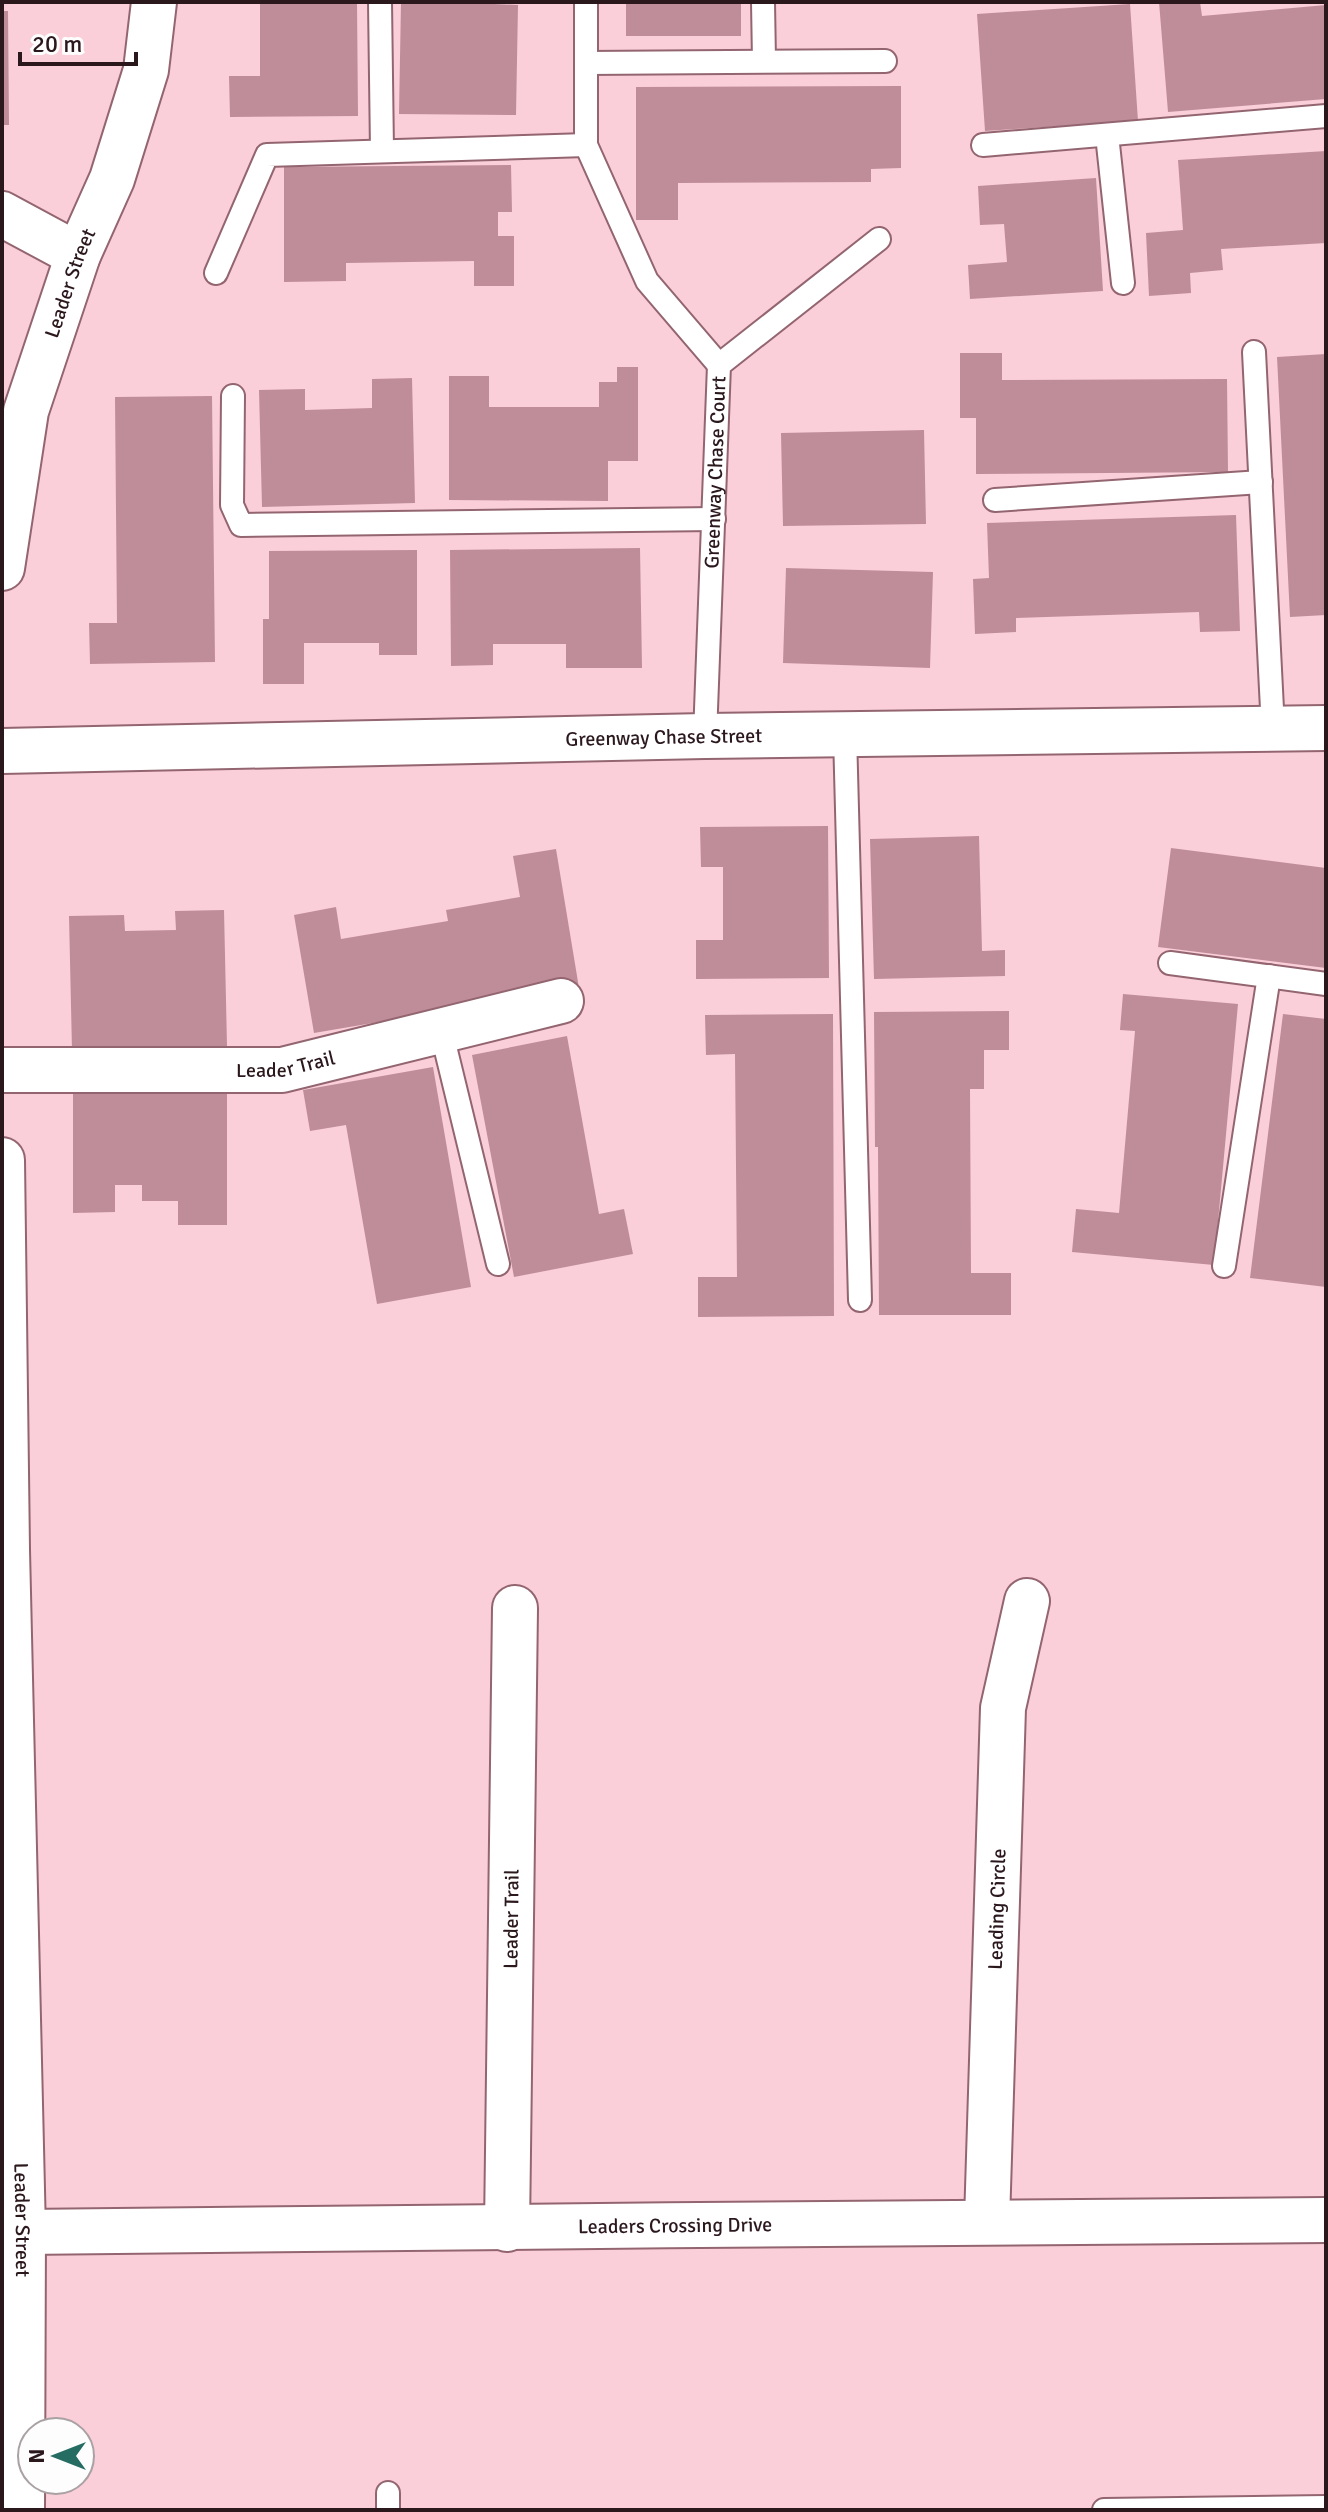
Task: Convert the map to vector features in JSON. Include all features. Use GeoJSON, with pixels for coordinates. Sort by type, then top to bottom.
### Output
{"type":"FeatureCollection","features":[{"type":"Feature","properties":{"kind":"street","name":"Leader Street"},"geometry":{"type":"LineString","coordinates":[[2,568],[26,411],[78,255],[112,179],[146,70],[154,2]]}},
{"type":"Feature","properties":{"kind":"street"},"geometry":{"type":"LineString","coordinates":[[2,214],[78,255]]}},
{"type":"Feature","properties":{"kind":"street","name":"Greenway Chase Street"},"geometry":{"type":"LineString","coordinates":[[2,751],[705,736],[1326,728]]}},
{"type":"Feature","properties":{"kind":"street","name":"Leader Trail"},"geometry":{"type":"LineString","coordinates":[[2,1070],[282,1070],[561,1001]]}},
{"type":"Feature","properties":{"kind":"street","name":"Leader Street"},"geometry":{"type":"LineString","coordinates":[[2,1160],[5,1550],[23,2232],[22,2510]]}},
{"type":"Feature","properties":{"kind":"street","name":"Leading Circle"},"geometry":{"type":"LineString","coordinates":[[987,2221],[1003,1708],[1027,1601]]}},
{"type":"Feature","properties":{"kind":"street","name":"Leader Trail"},"geometry":{"type":"LineString","coordinates":[[507,2229],[515,1608]]}},
{"type":"Feature","properties":{"kind":"street","name":"Leaders Crossing Drive"},"geometry":{"type":"LineString","coordinates":[[23,2232],[1326,2220]]}},
{"type":"Feature","properties":{"kind":"lane"},"geometry":{"type":"LineString","coordinates":[[380,2],[382,151]]}},
{"type":"Feature","properties":{"kind":"lane"},"geometry":{"type":"LineString","coordinates":[[586,2],[586,145],[647,281],[719,365]]}},
{"type":"Feature","properties":{"kind":"lane"},"geometry":{"type":"LineString","coordinates":[[763,2],[764,61]]}},
{"type":"Feature","properties":{"kind":"lane"},"geometry":{"type":"LineString","coordinates":[[586,63],[885,61]]}},
{"type":"Feature","properties":{"kind":"lane"},"geometry":{"type":"LineString","coordinates":[[983,145],[1326,116]]}},
{"type":"Feature","properties":{"kind":"lane"},"geometry":{"type":"LineString","coordinates":[[1107,135],[1123,283]]}},
{"type":"Feature","properties":{"kind":"lane"},"geometry":{"type":"LineString","coordinates":[[216,273],[267,155],[586,145]]}},
{"type":"Feature","properties":{"kind":"lane","name":"Greenway Chase Court"},"geometry":{"type":"LineString","coordinates":[[705,736],[719,365],[879,239]]}},
{"type":"Feature","properties":{"kind":"lane"},"geometry":{"type":"LineString","coordinates":[[1254,352],[1273,729]]}},
{"type":"Feature","properties":{"kind":"lane"},"geometry":{"type":"LineString","coordinates":[[233,396],[232,505],[241,525],[714,519]]}},
{"type":"Feature","properties":{"kind":"lane"},"geometry":{"type":"LineString","coordinates":[[995,500],[1261,482]]}},
{"type":"Feature","properties":{"kind":"lane"},"geometry":{"type":"LineString","coordinates":[[845,734],[860,1300]]}},
{"type":"Feature","properties":{"kind":"lane"},"geometry":{"type":"LineString","coordinates":[[1170,963],[1326,984]]}},
{"type":"Feature","properties":{"kind":"lane"},"geometry":{"type":"LineString","coordinates":[[1224,1266],[1269,976]]}},
{"type":"Feature","properties":{"kind":"lane"},"geometry":{"type":"LineString","coordinates":[[441,1030],[498,1264]]}},
{"type":"Feature","properties":{"kind":"lane"},"geometry":{"type":"LineString","coordinates":[[1104,2510],[1326,2507]]}},
{"type":"Feature","properties":{"kind":"building"},"geometry":{"type":"Polygon","coordinates":[[[260,2],[357,2],[358,116],[230,117],[229,76],[260,76],[260,2]]]}},
{"type":"Feature","properties":{"kind":"building"},"geometry":{"type":"Polygon","coordinates":[[[401,2],[518,5],[516,115],[399,114],[401,2]]]}},
{"type":"Feature","properties":{"kind":"building"},"geometry":{"type":"Polygon","coordinates":[[[626,2],[741,2],[741,36],[626,36],[626,2]]]}},
{"type":"Feature","properties":{"kind":"building"},"geometry":{"type":"Polygon","coordinates":[[[1159,2],[1200,2],[1202,16],[1326,5],[1326,99],[1168,112],[1159,2]]]}},
{"type":"Feature","properties":{"kind":"building"},"geometry":{"type":"Polygon","coordinates":[[[1130,4],[1138,121],[985,131],[977,14],[1130,4]]]}},
{"type":"Feature","properties":{"kind":"building"},"geometry":{"type":"Polygon","coordinates":[[[2,11],[8,11],[9,125],[2,125],[2,11]]]}},
{"type":"Feature","properties":{"kind":"building"},"geometry":{"type":"Polygon","coordinates":[[[901,86],[901,168],[871,169],[871,182],[678,183],[678,220],[636,220],[636,87],[901,86]]]}},
{"type":"Feature","properties":{"kind":"building"},"geometry":{"type":"Polygon","coordinates":[[[1326,151],[1326,243],[1221,249],[1223,270],[1190,273],[1191,293],[1149,296],[1146,233],[1183,230],[1178,160],[1326,151]]]}},
{"type":"Feature","properties":{"kind":"building"},"geometry":{"type":"Polygon","coordinates":[[[511,165],[512,212],[498,212],[498,236],[514,236],[514,286],[474,286],[474,261],[346,263],[346,281],[284,282],[284,167],[511,165]]]}},
{"type":"Feature","properties":{"kind":"building"},"geometry":{"type":"Polygon","coordinates":[[[1096,178],[1103,291],[970,299],[968,265],[1007,262],[1004,224],[980,225],[978,186],[1096,178]]]}},
{"type":"Feature","properties":{"kind":"building"},"geometry":{"type":"Polygon","coordinates":[[[960,353],[1002,353],[1002,380],[1227,379],[1228,472],[976,474],[976,418],[960,418],[960,353]]]}},
{"type":"Feature","properties":{"kind":"building"},"geometry":{"type":"Polygon","coordinates":[[[1326,354],[1326,615],[1290,617],[1277,357],[1326,354]]]}},
{"type":"Feature","properties":{"kind":"building"},"geometry":{"type":"Polygon","coordinates":[[[617,367],[638,367],[638,461],[608,461],[608,501],[449,500],[449,376],[489,376],[489,407],[599,407],[599,382],[617,382],[617,367]]]}},
{"type":"Feature","properties":{"kind":"building"},"geometry":{"type":"Polygon","coordinates":[[[412,378],[415,503],[262,507],[259,390],[305,389],[305,410],[372,408],[372,379],[412,378]]]}},
{"type":"Feature","properties":{"kind":"building"},"geometry":{"type":"Polygon","coordinates":[[[212,396],[215,662],[90,664],[89,623],[117,623],[115,397],[212,396]]]}},
{"type":"Feature","properties":{"kind":"building"},"geometry":{"type":"Polygon","coordinates":[[[924,430],[926,524],[783,526],[781,433],[924,430]]]}},
{"type":"Feature","properties":{"kind":"building"},"geometry":{"type":"Polygon","coordinates":[[[1236,515],[1240,631],[1200,632],[1199,612],[1016,618],[1016,632],[975,634],[973,579],[989,578],[987,523],[1236,515]]]}},
{"type":"Feature","properties":{"kind":"building"},"geometry":{"type":"Polygon","coordinates":[[[640,548],[642,668],[566,668],[566,644],[493,644],[493,665],[451,666],[450,550],[640,548]]]}},
{"type":"Feature","properties":{"kind":"building"},"geometry":{"type":"Polygon","coordinates":[[[417,550],[417,655],[379,655],[379,643],[304,643],[304,684],[263,684],[263,619],[269,619],[269,551],[417,550]]]}},
{"type":"Feature","properties":{"kind":"building"},"geometry":{"type":"Polygon","coordinates":[[[786,568],[933,572],[930,668],[783,663],[786,568]]]}},
{"type":"Feature","properties":{"kind":"building"},"geometry":{"type":"Polygon","coordinates":[[[828,826],[829,978],[696,979],[696,940],[723,940],[723,867],[701,867],[700,827],[828,826]]]}},
{"type":"Feature","properties":{"kind":"building"},"geometry":{"type":"Polygon","coordinates":[[[979,836],[982,951],[1005,950],[1005,976],[874,979],[870,839],[979,836]]]}},
{"type":"Feature","properties":{"kind":"building"},"geometry":{"type":"Polygon","coordinates":[[[1171,848],[1326,868],[1326,968],[1158,947],[1171,848]]]}},
{"type":"Feature","properties":{"kind":"building"},"geometry":{"type":"Polygon","coordinates":[[[556,849],[579,988],[314,1033],[294,915],[336,907],[341,939],[448,921],[446,910],[520,897],[513,856],[556,849]]]}},
{"type":"Feature","properties":{"kind":"building"},"geometry":{"type":"Polygon","coordinates":[[[224,910],[227,1046],[72,1050],[69,916],[124,915],[125,931],[176,930],[175,911],[224,910]]]}},
{"type":"Feature","properties":{"kind":"building"},"geometry":{"type":"Polygon","coordinates":[[[1123,994],[1238,1004],[1214,1265],[1072,1252],[1076,1209],[1119,1213],[1135,1031],[1120,1030],[1123,994]]]}},
{"type":"Feature","properties":{"kind":"building"},"geometry":{"type":"Polygon","coordinates":[[[1009,1011],[1009,1050],[984,1050],[984,1089],[970,1089],[971,1273],[1011,1273],[1011,1315],[879,1315],[874,1012],[1009,1011]]]}},
{"type":"Feature","properties":{"kind":"building"},"geometry":{"type":"Polygon","coordinates":[[[833,1014],[834,1316],[698,1317],[698,1277],[737,1277],[735,1054],[706,1055],[705,1015],[833,1014]]]}},
{"type":"Feature","properties":{"kind":"building"},"geometry":{"type":"Polygon","coordinates":[[[1283,1014],[1326,1019],[1326,1287],[1250,1278],[1283,1014]]]}},
{"type":"Feature","properties":{"kind":"building"},"geometry":{"type":"Polygon","coordinates":[[[567,1036],[599,1214],[624,1209],[633,1254],[514,1277],[472,1055],[567,1036]]]}},
{"type":"Feature","properties":{"kind":"building"},"geometry":{"type":"Polygon","coordinates":[[[433,1067],[471,1287],[377,1304],[346,1125],[310,1131],[303,1090],[433,1067]]]}},
{"type":"Feature","properties":{"kind":"building"},"geometry":{"type":"Polygon","coordinates":[[[73,1091],[227,1091],[227,1225],[178,1225],[178,1201],[142,1201],[142,1185],[115,1185],[115,1212],[73,1213],[73,1091]]]}}]}
